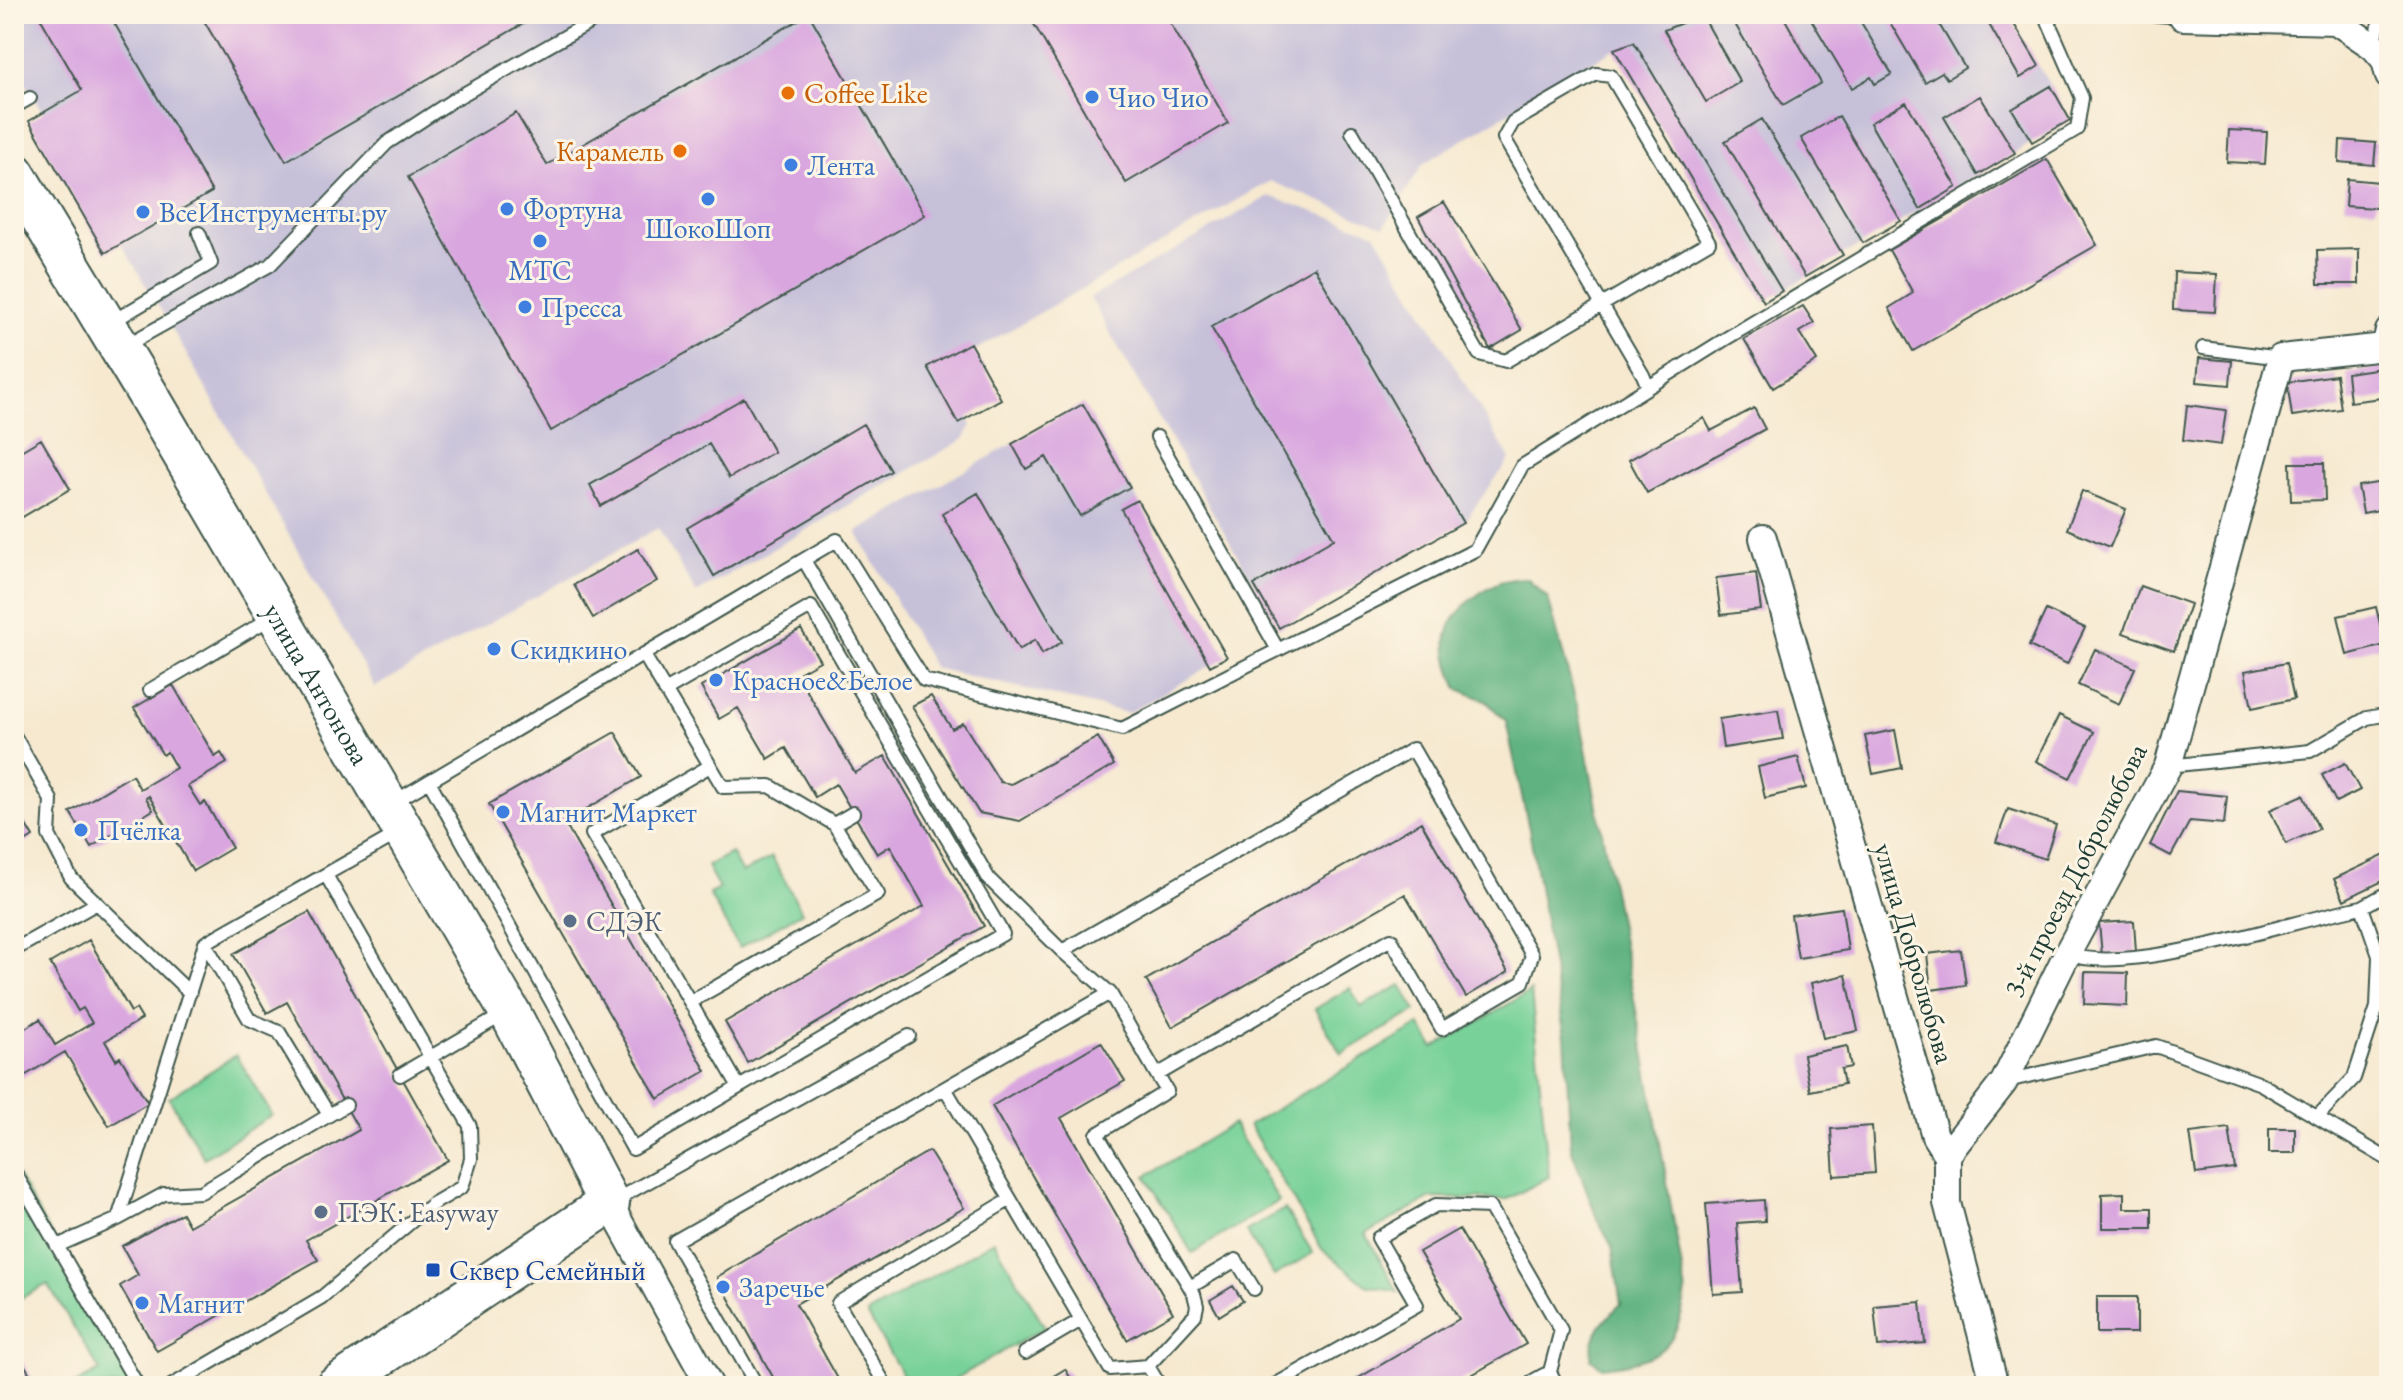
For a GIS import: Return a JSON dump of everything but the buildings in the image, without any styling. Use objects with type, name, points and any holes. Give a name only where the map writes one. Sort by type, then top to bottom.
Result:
[{"type":"main road","name":"улица Антонова","points":[[17,186],[113,337],[396,818],[502,981],[609,1203]]},
{"type":"main road","points":[[336,1386],[609,1203]]},
{"type":"street","points":[[2184,16],[2336,21],[2374,47],[2385,60],[2389,76]]},
{"type":"street","points":[[2281,358],[2388,345]]},
{"type":"street","name":"3-й проезд Добролюбова","points":[[1947,1155],[2004,1082],[2067,954],[2168,766],[2281,358]]},
{"type":"street","name":"улица Добролюбова","points":[[1763,538],[1935,1136],[1947,1155],[1947,1203],[1995,1386]]},
{"type":"street","name":"улица Антонова","points":[[609,1203],[710,1386]]},
{"type":"lane","points":[[113,337],[270,265],[387,143],[453,100],[605,14]]},
{"type":"lane","points":[[2145,14],[2184,16]]},
{"type":"lane","points":[[2374,47],[2381,14]]},
{"type":"lane","points":[[118,1219],[205,943],[326,875],[396,818],[429,781],[837,540],[924,680],[1122,729],[1475,550],[1522,466],[2077,129],[2082,98],[2050,16]]},
{"type":"lane","points":[[1352,132],[1479,354],[1506,361],[1601,304],[1709,242],[1611,76],[1596,74],[1513,122],[1504,138],[1601,304],[1648,387]]},
{"type":"lane","points":[[14,107],[30,98]]},
{"type":"lane","points":[[113,337],[211,263],[199,233]]},
{"type":"lane","points":[[2203,348],[2281,358]]},
{"type":"lane","points":[[1157,437],[1278,650]]},
{"type":"lane","points":[[804,560],[989,879],[1110,993],[1167,1091],[1097,1134],[1190,1287],[1197,1306],[1195,1315],[1148,1366],[1110,1369],[945,1088]]},
{"type":"lane","points":[[429,781],[524,958],[633,1149],[1003,934],[907,782],[811,607],[665,691]]},
{"type":"lane","points":[[150,690],[275,616]]},
{"type":"lane","points":[[644,655],[723,787],[770,786],[834,824],[878,894],[690,1002]]},
{"type":"lane","points":[[2168,766],[2310,751],[2367,718],[2389,714]]},
{"type":"lane","points":[[14,735],[51,800],[49,835],[71,878],[190,993]]},
{"type":"lane","points":[[1062,951],[1413,749],[1532,955],[1523,982],[1442,1029],[1391,939],[1157,1075]]},
{"type":"lane","points":[[710,766],[592,834],[739,1087]]},
{"type":"lane","points":[[834,824],[853,813]]},
{"type":"lane","points":[[171,1386],[322,1297],[431,1205],[462,1187],[471,1159],[470,1126],[326,875]]},
{"type":"lane","points":[[2067,954],[2082,959],[2134,960],[2362,907],[2389,892]]},
{"type":"lane","points":[[14,950],[97,903]]},
{"type":"lane","points":[[2317,1117],[2354,1078],[2377,1007],[2379,956],[2362,907]]},
{"type":"lane","points":[[205,943],[249,1019],[279,1032],[329,1115]]},
{"type":"lane","points":[[400,1075],[432,1056],[524,958]]},
{"type":"lane","points":[[757,1386],[675,1241],[1110,993]]},
{"type":"lane","points":[[609,1203],[909,1036]]},
{"type":"lane","points":[[2004,1082],[2156,1046],[2261,1084],[2389,1160]]},
{"type":"lane","points":[[57,1246],[164,1194],[201,1192],[346,1105]]},
{"type":"lane","points":[[14,1171],[138,1386]]},
{"type":"lane","points":[[886,1386],[838,1303],[1009,1200]]},
{"type":"lane","points":[[1273,1386],[1417,1305],[1378,1238],[1436,1205],[1490,1207],[1561,1330],[1544,1384]]},
{"type":"lane","points":[[1190,1287],[1236,1260],[1254,1289]]},
{"type":"lane","points":[[1025,1353],[1081,1320]]},
{"type":"lane","points":[[1148,1366],[1160,1386]]},
{"type":"shaded area","points":[[14,14],[2008,14],[2070,120],[1764,302],[1614,49],[1423,164],[1384,227],[1270,181],[942,369],[972,425],[964,439],[696,593],[658,528],[375,687],[174,332],[14,64]]},
{"type":"shaded area","points":[[1269,196],[1375,233],[1510,459],[1463,523],[1279,628],[1090,298]]},
{"type":"shaded area","points":[[1083,404],[1227,657],[1128,713],[934,668],[857,532]]},
{"type":"green space","points":[[1527,578],[1548,598],[1580,717],[1686,1292],[1677,1328],[1662,1349],[1638,1361],[1602,1367],[1591,1359],[1593,1342],[1604,1322],[1621,1304],[1612,1246],[1598,1221],[1571,1148],[1565,1037],[1529,829],[1506,721],[1485,700],[1458,689],[1446,649],[1455,617],[1476,596],[1505,580]]},
{"type":"green space","points":[[731,853],[742,873],[772,857],[802,912],[739,948],[709,894],[719,889],[707,866]]},
{"type":"green space","points":[[1401,985],[1416,1011],[1341,1054],[1315,1009],[1350,988],[1361,1007]]},
{"type":"green space","points":[[1531,991],[1549,1177],[1508,1199],[1431,1198],[1366,1234],[1398,1292],[1366,1285],[1322,1249],[1249,1125],[1420,1025],[1434,1048]]},
{"type":"green space","points":[[236,1055],[272,1115],[204,1158],[169,1098]]},
{"type":"green space","points":[[1233,1124],[1279,1201],[1192,1253],[1146,1176]]},
{"type":"green space","points":[[14,1170],[138,1386],[71,1386],[100,1371],[48,1284],[17,1300],[14,1295]]},
{"type":"green space","points":[[1285,1209],[1313,1253],[1274,1276],[1246,1231]]},
{"type":"green space","points":[[994,1241],[1045,1327],[943,1386],[909,1386],[867,1314]]},
{"type":"place","name":"Coffee Like","points":[[788,93]]},
{"type":"place","name":"Чио Чио","points":[[1092,97]]},
{"type":"place","name":"Карамель","points":[[680,151]]},
{"type":"place","name":"Лента","points":[[791,165]]},
{"type":"place","name":"ШокоШоп","points":[[708,199]]},
{"type":"place","name":"Фортуна","points":[[507,209]]},
{"type":"place","name":"ВсеИнструменты.ру","points":[[143,212]]},
{"type":"place","name":"МТС","points":[[540,241]]},
{"type":"place","name":"Пресса","points":[[525,307]]},
{"type":"place","name":"Скидкино","points":[[494,649]]},
{"type":"place","name":"Красное&Белое","points":[[716,680]]},
{"type":"place","name":"Магнит Маркет","points":[[503,812]]},
{"type":"place","name":"Пчёлка","points":[[81,830]]},
{"type":"place","name":"СДЭК","points":[[570,921]]},
{"type":"place","name":"ПЭК: Easyway","points":[[321,1212]]},
{"type":"place","name":"Сквер Семейный","points":[[433,1270]]},
{"type":"place","name":"Заречье","points":[[723,1287]]},
{"type":"place","name":"Магнит","points":[[142,1303]]}]
